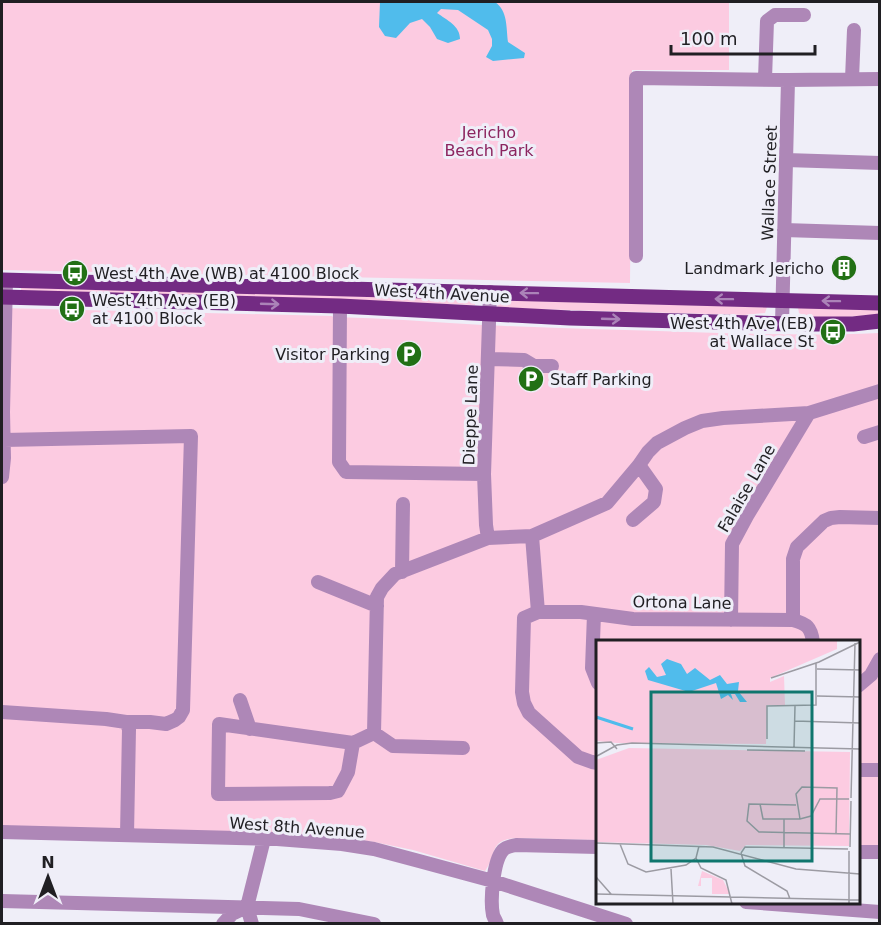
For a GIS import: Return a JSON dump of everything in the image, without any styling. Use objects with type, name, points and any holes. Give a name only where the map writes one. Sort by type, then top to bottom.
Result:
[{"type":"main road","name":"West 4th Avenue","points":[[4,280],[879,303]]},
{"type":"main road","name":"West 4th Avenue","points":[[4,297],[340,306],[570,318],[782,324],[853,324],[879,321]]},
{"type":"street","points":[[765,79],[767,21],[775,15],[804,15]]},
{"type":"street","points":[[852,79],[854,30]]},
{"type":"street","points":[[636,256],[636,78],[879,79]]},
{"type":"street","name":"Wallace Street","points":[[782,324],[788,80]]},
{"type":"street","points":[[786,160],[879,163]]},
{"type":"street","points":[[784,230],[879,232]]},
{"type":"street","points":[[2,477],[4,280]]},
{"type":"street","name":"Dieppe Lane","points":[[488,538],[484,474],[490,292]]},
{"type":"street","points":[[340,306],[339,462],[346,472],[484,474]]},
{"type":"street","points":[[488,359],[524,360],[534,366],[552,366]]},
{"type":"street","points":[[374,733],[377,602],[382,588],[396,574],[488,538],[532,536],[607,503],[657,443],[702,421],[809,413],[879,392]]},
{"type":"street","name":"Falaise Lane","points":[[731,620],[732,544],[809,413]]},
{"type":"street","points":[[864,437],[879,432]]},
{"type":"street","points":[[2,712],[166,724],[179,717],[183,710],[190,436],[4,440]]},
{"type":"street","points":[[633,520],[654,502],[656,489],[639,465]]},
{"type":"street","points":[[402,572],[403,504]]},
{"type":"street","points":[[813,640],[810,628],[793,620],[793,559],[797,547],[824,521],[831,518],[879,518]]},
{"type":"street","points":[[532,536],[538,612],[524,618],[522,692],[524,703],[529,714],[578,757],[596,763]]},
{"type":"street","points":[[318,582],[377,602]]},
{"type":"street","name":"Ortona Lane","points":[[538,612],[633,618],[793,620]]},
{"type":"street","points":[[594,614],[592,668],[596,680]]},
{"type":"street","points":[[860,686],[872,675],[879,659]]},
{"type":"street","points":[[240,700],[250,729]]},
{"type":"street","points":[[126,722],[129,729],[127,835]]},
{"type":"street","points":[[353,743],[348,772],[338,791],[218,794],[219,724],[353,743],[374,733]]},
{"type":"street","points":[[374,733],[393,746],[463,748]]},
{"type":"street","points":[[860,770],[879,770]]},
{"type":"street","name":"West 8th Avenue","points":[[2,832],[264,839],[342,844],[374,849],[493,881],[622,923]]},
{"type":"street","points":[[252,924],[247,907],[264,839]]},
{"type":"street","points":[[497,924],[493,915],[493,881],[500,854],[504,849],[516,845],[596,847]]},
{"type":"street","points":[[860,852],[879,852]]},
{"type":"street","points":[[2,901],[299,909],[374,924]]},
{"type":"street","points":[[761,904],[879,912]]},
{"type":"street","points":[[223,924],[232,914],[247,907]]},
{"type":"green space","name":"Jericho Beach Park","points":[[2,2],[729,2],[729,70],[632,70],[630,283],[2,270]]},
{"type":"green space","points":[[21,285],[475,297],[475,305],[21,291]]},
{"type":"green space","points":[[502,300],[767,307],[765,313],[744,315],[499,308],[497,306]]},
{"type":"green space","points":[[879,307],[879,315],[838,317],[806,315],[799,313],[798,308]]},
{"type":"green space","points":[[2,308],[332,316],[483,325],[712,333],[808,335],[879,333],[879,846],[860,846],[860,640],[596,640],[596,840],[508,839],[495,848],[485,871],[413,850],[342,837],[248,832],[2,827]]},
{"type":"water","points":[[380,2],[495,2],[504,15],[508,42],[525,53],[524,58],[493,61],[486,57],[492,46],[488,30],[458,10],[441,9],[437,13],[458,30],[460,39],[448,43],[437,39],[422,19],[410,23],[396,38],[385,36],[379,27]]},
{"type":"place","name":"Landmark Jericho","points":[[844,268]]},
{"type":"place","name":"West 4th Ave (WB) at 4100 Block","points":[[75,273]]},
{"type":"place","name":"West 4th Ave (EB) at 4100 Block","points":[[72,309]]},
{"type":"place","name":"West 4th Ave (EB) at Wallace St","points":[[833,332]]},
{"type":"place","name":"Visitor Parking","points":[[409,354]]},
{"type":"place","name":"Staff Parking","points":[[531,379]]}]
